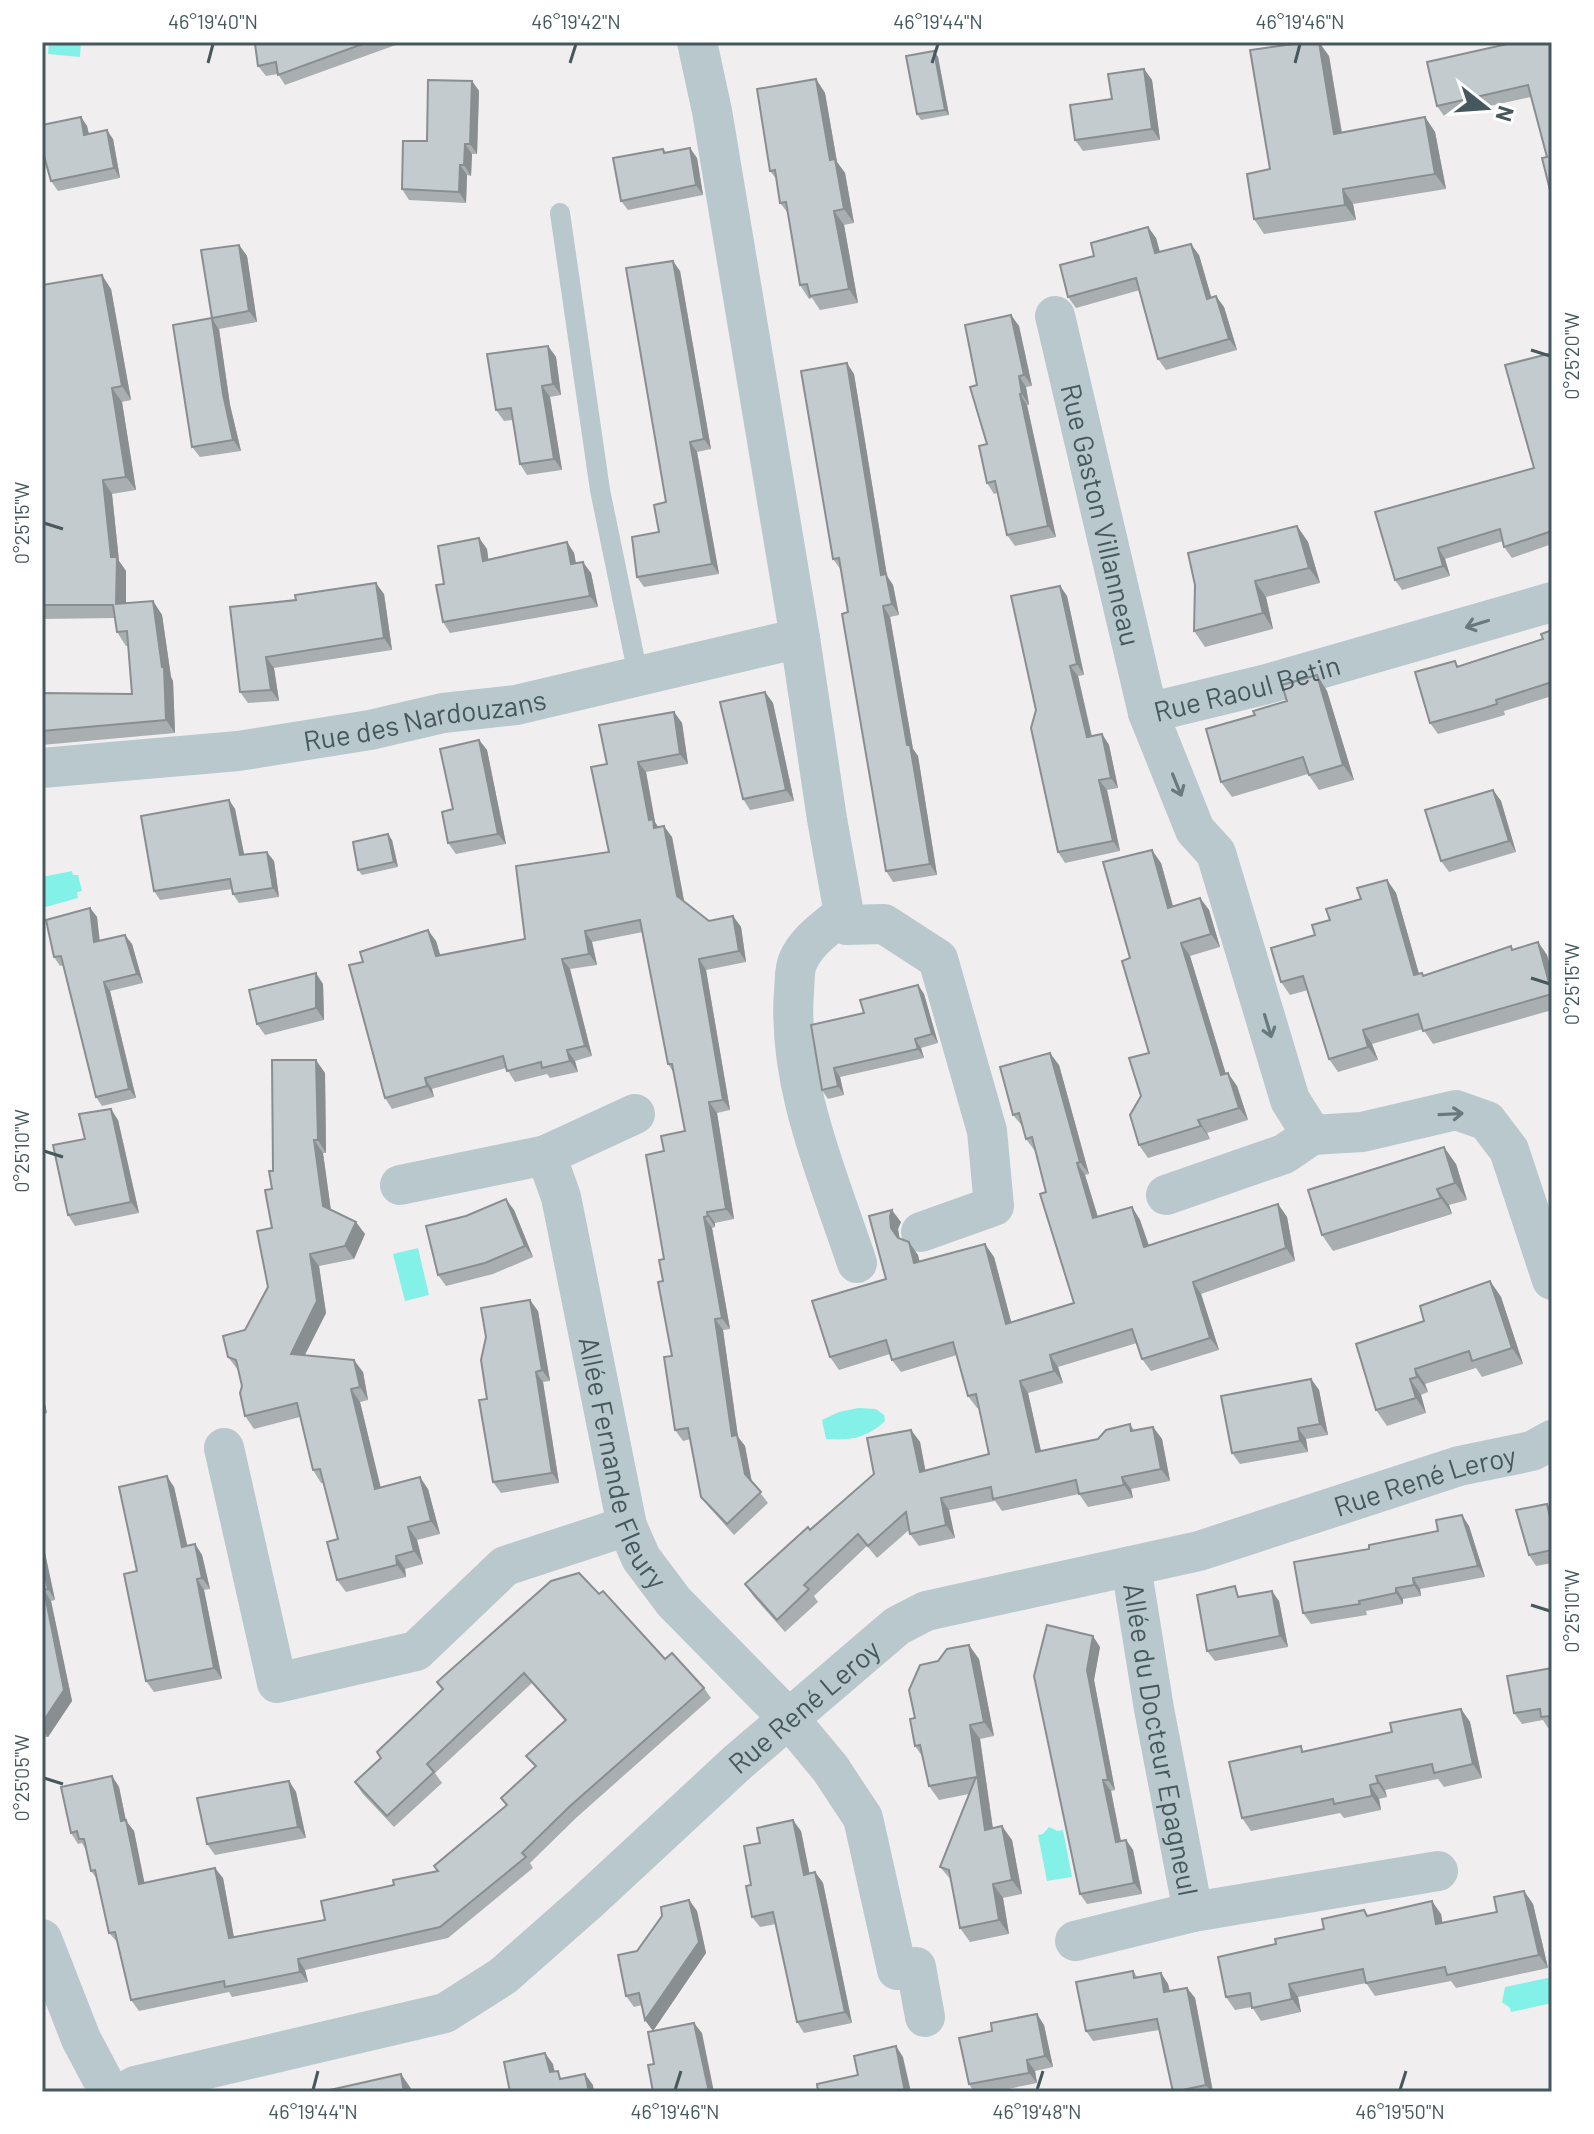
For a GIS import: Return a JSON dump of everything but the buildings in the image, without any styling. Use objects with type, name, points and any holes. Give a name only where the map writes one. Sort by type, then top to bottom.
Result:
[{"type":"street","points":[[697,42],[712,111],[846,925],[884,924],[938,959],[987,1131],[994,1206],[921,1232]]},
{"type":"street","name":"Rue Gaston Villanneau","points":[[1055,316],[1082,364],[1148,713]]},
{"type":"street","name":"Rue Raoul Betin","points":[[1312,1135],[1290,1100],[1216,853],[1195,830],[1148,713],[1267,684],[1552,602]]},
{"type":"street","name":"Rue des Nardouzans","points":[[42,768],[238,751],[370,730],[443,713],[516,705],[800,638]]},
{"type":"street","points":[[844,913],[811,941],[796,963],[792,1023],[797,1070],[857,1263]]},
{"type":"street","points":[[1166,1195],[1284,1154],[1312,1135],[1362,1132],[1456,1110],[1487,1121],[1509,1150],[1552,1280]]},
{"type":"street","points":[[400,1185],[546,1155],[635,1114]]},
{"type":"street","name":"Allée Fernande Fleury","points":[[546,1155],[561,1197],[627,1526],[641,1558],[674,1602],[790,1720],[830,1768],[863,1818],[897,1970],[916,1967],[925,2017]]},
{"type":"street","name":"Rue René Leroy","points":[[124,2092],[135,2086],[445,2013],[503,1976],[738,1762],[897,1626],[926,1611],[1199,1551],[1459,1466],[1532,1451],[1552,1440]]},
{"type":"street","points":[[224,1448],[277,1683],[416,1651],[505,1566],[627,1526]]},
{"type":"street","name":"Allée du Docteur Epagneul","points":[[1131,1566],[1154,1709],[1193,1912]]},
{"type":"street","name":"Allée du Docteur Epagneul","points":[[1075,1941],[1193,1912],[1438,1871]]},
{"type":"street","points":[[42,1939],[81,2039],[109,2092]]},
{"type":"lane","points":[[560,213],[600,490],[638,675]]},
{"type":"water","points":[[49,42],[81,42],[80,57],[48,54]]},
{"type":"water","points":[[72,871],[73,875],[78,875],[82,891],[77,892],[78,898],[42,908],[42,877]]},
{"type":"water","points":[[418,1248],[429,1295],[405,1301],[393,1254]]},
{"type":"water","points":[[858,1408],[876,1409],[884,1415],[885,1421],[859,1437],[826,1439],[822,1420]]},
{"type":"water","points":[[1049,1827],[1063,1830],[1072,1877],[1047,1881],[1038,1835]]},
{"type":"water","points":[[1552,1977],[1552,2003],[1511,2012],[1502,2002],[1505,1987]]}]
